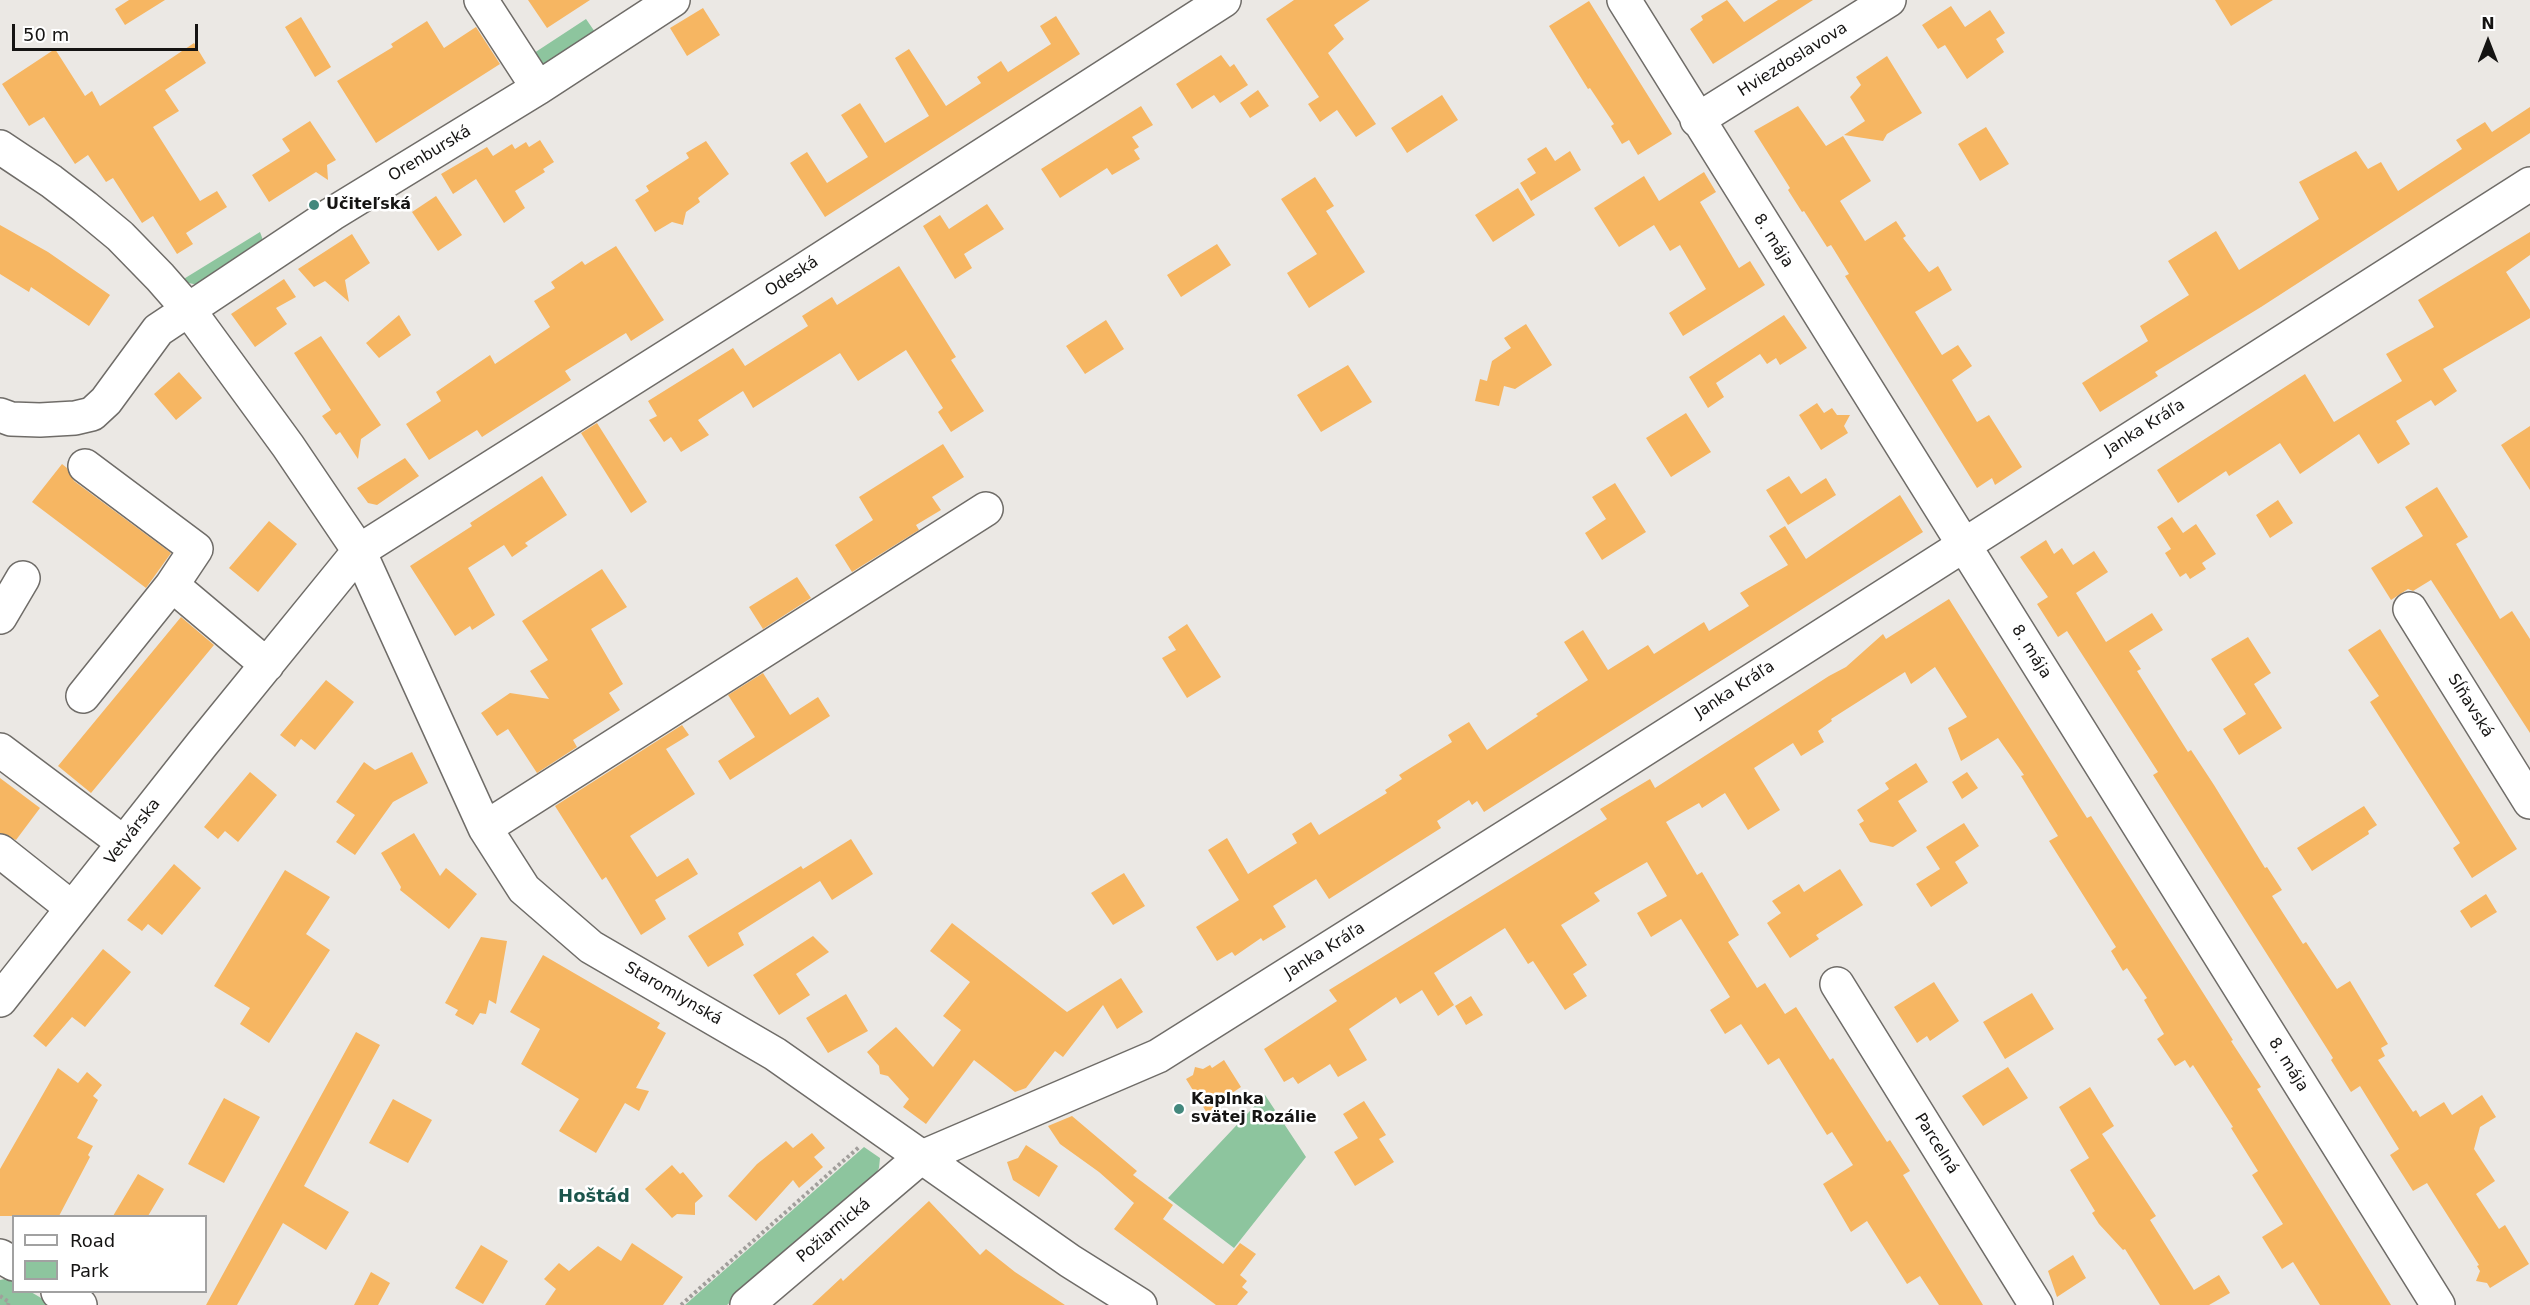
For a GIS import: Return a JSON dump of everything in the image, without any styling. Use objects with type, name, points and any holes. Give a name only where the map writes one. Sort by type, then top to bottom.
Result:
[{"type":"street","points":[[481,0],[538,88]]},
{"type":"street","name":"Orenburská","points":[[188,309],[332,214],[538,88],[673,0]]},
{"type":"street","name":"Odeská","points":[[359,550],[783,283],[1224,0]]},
{"type":"street","name":"8. mája","points":[[1624,0],[2438,1305]]},
{"type":"street","name":"Hviezdoslavova","points":[[1698,120],[1889,0]]},
{"type":"street","points":[[0,147],[51,181],[120,236],[188,309],[288,446],[359,550]]},
{"type":"street","name":"Janka Kráľa","points":[[920,1158],[1158,1056],[1565,800],[2530,184]]},
{"type":"street","points":[[0,415],[11,419],[40,420],[75,418],[92,414],[106,400],[158,330],[188,309]]},
{"type":"street","points":[[83,696],[172,585],[196,549],[85,466]]},
{"type":"street","points":[[485,828],[986,510]]},
{"type":"street","name":"Vetvárska","points":[[0,1000],[359,550]]},
{"type":"street","name":"Staromlynská","points":[[359,550],[485,828],[525,889],[591,947],[775,1054],[920,1158],[1070,1261],[1140,1305]]},
{"type":"street","points":[[0,616],[23,578]]},
{"type":"street","points":[[172,585],[267,665]]},
{"type":"street","name":"Sĺňavská","points":[[2409,609],[2530,802]]},
{"type":"street","points":[[0,750],[124,843]]},
{"type":"street","points":[[0,851],[72,908]]},
{"type":"street","name":"Parcelná","points":[[1837,984],[2036,1305]]},
{"type":"street","name":"Požiarnická","points":[[747,1305],[920,1158]]},
{"type":"street","points":[[60,1293],[80,1305]]},
{"type":"path","points":[[681,1305],[866,1140]]},
{"type":"path","points":[[0,1296],[9,1302],[8,1305]]},
{"type":"green space","points":[[586,19],[595,32],[546,63],[541,64],[531,55]]},
{"type":"green space","points":[[260,232],[264,243],[198,285],[182,280]]},
{"type":"green space","points":[[1265,1095],[1306,1157],[1234,1248],[1168,1198]]},
{"type":"green space","points":[[864,1147],[880,1158],[879,1168],[873,1179],[727,1305],[685,1305]]},
{"type":"green space","points":[[0,1280],[12,1281],[12,1293],[33,1293],[53,1305],[0,1305]]},
{"type":"building","points":[[129,0],[165,0],[125,25],[115,9]]},
{"type":"building","points":[[528,0],[590,0],[547,28]]},
{"type":"building","points":[[1294,0],[1370,0],[1334,25],[1344,39],[1328,53],[1376,124],[1356,137],[1337,110],[1320,122],[1308,104],[1319,97],[1266,19]]},
{"type":"building","points":[[1727,0],[1744,22],[1778,0],[1813,0],[1713,64],[1690,29],[1703,20],[1701,16]]},
{"type":"building","points":[[2215,0],[2273,0],[2231,26]]},
{"type":"building","points":[[1589,1],[1672,134],[1638,155],[1629,140],[1622,144],[1611,126],[1614,124],[1590,88],[1588,89],[1549,26]]},
{"type":"building","points":[[1951,6],[1965,27],[1990,10],[2005,33],[1996,39],[2004,52],[1967,79],[1945,45],[1938,49],[1922,25]]},
{"type":"building","points":[[703,8],[720,35],[687,56],[670,28]]},
{"type":"building","points":[[1056,16],[1080,54],[825,217],[790,163],[807,152],[827,183],[868,157],[841,115],[860,103],[885,143],[929,116],[895,58],[909,49],[946,106],[981,83],[977,77],[1001,61],[1008,72],[1051,44],[1040,26]]},
{"type":"building","points":[[301,17],[331,67],[315,77],[285,27]]},
{"type":"building","points":[[427,21],[444,48],[476,27],[500,64],[376,143],[337,81],[393,47],[391,44]]},
{"type":"building","points":[[194,43],[206,63],[165,90],[179,111],[153,127],[200,201],[217,191],[227,207],[186,233],[193,244],[177,254],[153,216],[142,223],[113,178],[106,182],[88,155],[75,164],[44,117],[29,126],[2,84],[55,49],[85,96],[92,91],[100,106]]},
{"type":"building","points":[[1221,55],[1230,67],[1234,64],[1248,85],[1220,103],[1214,95],[1192,109],[1176,84]]},
{"type":"building","points":[[1887,56],[1922,113],[1887,134],[1883,141],[1844,135],[1865,121],[1850,97],[1861,85],[1856,77]]},
{"type":"building","points":[[1258,90],[1269,106],[1250,118],[1240,103]]},
{"type":"building","points":[[1442,95],[1458,120],[1407,153],[1391,128]]},
{"type":"building","points":[[1141,106],[1153,125],[1132,137],[1139,147],[1134,150],[1140,159],[1112,175],[1107,168],[1060,198],[1041,169]]},
{"type":"building","points":[[1798,106],[1826,146],[1843,136],[1871,181],[1840,201],[1865,241],[1896,221],[1906,236],[1903,238],[1929,272],[1938,266],[1952,290],[1915,312],[1942,355],[1958,345],[1972,366],[1952,380],[1977,422],[1989,415],[2022,467],[1995,485],[1992,478],[1977,488],[1845,276],[1849,274],[1831,245],[1827,247],[1804,211],[1802,212],[1788,190],[1790,188],[1754,131]]},
{"type":"building","points":[[2530,107],[2530,133],[2261,307],[2155,372],[2158,376],[2100,412],[2082,383],[2148,341],[2140,326],[2189,295],[2168,261],[2216,231],[2239,270],[2319,219],[2299,182],[2356,151],[2368,169],[2381,162],[2398,191],[2462,149],[2456,140],[2485,122],[2492,132]]},
{"type":"building","points":[[310,121],[336,160],[327,165],[328,180],[316,172],[269,202],[252,175],[290,151],[282,139]]},
{"type":"building","points":[[1986,127],[2009,164],[1980,181],[1958,144]]},
{"type":"building","points":[[540,140],[554,162],[543,169],[545,172],[515,191],[525,208],[504,223],[476,179],[453,194],[441,174],[487,147],[493,156],[512,144],[515,149],[526,142],[529,147]]},
{"type":"building","points":[[706,141],[729,174],[698,198],[700,202],[686,212],[683,225],[672,222],[655,232],[635,200],[649,191],[646,186],[689,158],[686,153]]},
{"type":"building","points":[[1546,147],[1555,161],[1570,151],[1581,170],[1531,201],[1520,183],[1536,173],[1527,159]]},
{"type":"building","points":[[1704,172],[1716,192],[1700,202],[1739,268],[1750,261],[1765,285],[1683,336],[1669,313],[1706,289],[1680,245],[1670,251],[1654,225],[1619,247],[1594,208],[1644,176],[1659,201]]},
{"type":"building","points":[[1315,177],[1334,206],[1326,211],[1365,272],[1309,308],[1287,273],[1317,254],[1281,199]]},
{"type":"building","points":[[1518,188],[1535,215],[1493,242],[1475,215]]},
{"type":"building","points":[[436,196],[462,235],[438,251],[412,212]]},
{"type":"building","points":[[987,204],[1004,229],[964,254],[972,268],[955,279],[923,226],[940,215],[949,229]]},
{"type":"building","points":[[0,225],[48,252],[110,295],[89,326],[31,287],[29,292],[0,274]]},
{"type":"building","points":[[2530,232],[2530,255],[2506,272],[2530,310],[2530,318],[2443,369],[2457,391],[2435,406],[2431,400],[2396,421],[2410,444],[2378,464],[2359,434],[2300,474],[2280,443],[2229,476],[2226,471],[2178,503],[2157,470],[2305,374],[2334,422],[2402,381],[2386,354],[2434,327],[2418,300]]},
{"type":"building","points":[[352,234],[370,263],[345,280],[349,302],[325,281],[314,287],[298,269]]},
{"type":"building","points":[[1217,244],[1231,265],[1181,297],[1167,275]]},
{"type":"building","points":[[616,246],[664,320],[631,341],[626,333],[565,371],[571,380],[482,437],[477,430],[429,460],[406,424],[441,401],[436,392],[490,355],[495,364],[550,327],[534,301],[555,288],[551,282],[582,261],[585,265]]},
{"type":"building","points":[[899,266],[956,357],[951,360],[984,411],[951,432],[938,412],[943,408],[906,350],[858,381],[840,353],[753,408],[743,391],[698,420],[709,435],[681,452],[671,437],[664,442],[649,420],[657,416],[648,401],[733,348],[745,366],[808,326],[802,316],[832,297],[837,305]]},
{"type":"building","points":[[284,279],[296,297],[276,308],[287,324],[255,347],[231,314]]},
{"type":"building","points":[[399,315],[411,335],[379,358],[366,343]]},
{"type":"building","points":[[1784,315],[1807,348],[1780,365],[1776,358],[1767,364],[1760,354],[1716,383],[1724,397],[1708,408],[1689,377]]},
{"type":"building","points":[[1106,320],[1124,349],[1085,374],[1066,346]]},
{"type":"building","points":[[1526,324],[1552,365],[1515,389],[1504,386],[1499,406],[1475,401],[1480,379],[1487,381],[1492,361],[1511,348],[1504,338]]},
{"type":"building","points":[[321,336],[381,425],[361,439],[358,459],[340,432],[336,435],[322,416],[331,410],[294,353]]},
{"type":"building","points":[[1348,365],[1372,402],[1321,432],[1297,395]]},
{"type":"building","points":[[179,372],[202,398],[176,420],[154,394]]},
{"type":"building","points":[[1817,403],[1824,413],[1832,408],[1837,415],[1850,415],[1844,426],[1848,433],[1821,450],[1799,415]]},
{"type":"building","points":[[1686,413],[1711,452],[1671,477],[1646,438]]},
{"type":"building","points":[[597,423],[647,502],[631,513],[581,433]]},
{"type":"building","points":[[2530,426],[2530,490],[2501,445]]},
{"type":"building","points":[[943,444],[964,477],[932,497],[941,510],[916,525],[919,530],[852,572],[835,545],[873,520],[859,497]]},
{"type":"building","points":[[405,458],[419,476],[377,505],[368,503],[357,488]]},
{"type":"building","points":[[62,464],[74,481],[171,553],[146,588],[32,502]]},
{"type":"building","points":[[542,476],[567,515],[525,543],[528,546],[512,557],[504,545],[468,568],[495,615],[472,630],[470,626],[455,636],[410,566],[472,526],[470,523]]},
{"type":"building","points":[[1789,476],[1801,494],[1826,478],[1836,495],[1788,525],[1766,490]]},
{"type":"building","points":[[1615,483],[1646,532],[1602,560],[1585,533],[1606,519],[1592,497]]},
{"type":"building","points":[[2437,487],[2468,537],[2456,544],[2500,619],[2512,611],[2530,639],[2530,733],[2431,580],[2413,591],[2408,589],[2391,600],[2371,568],[2423,536],[2405,507]]},
{"type":"building","points":[[1900,495],[1923,532],[1484,812],[1477,801],[1472,805],[1469,800],[1437,821],[1441,828],[1329,899],[1316,879],[1273,906],[1286,927],[1263,941],[1261,938],[1235,956],[1232,952],[1217,961],[1196,927],[1239,900],[1208,850],[1227,838],[1248,874],[1297,843],[1292,834],[1311,822],[1319,835],[1387,793],[1385,790],[1402,779],[1399,775],[1452,742],[1448,735],[1469,722],[1487,750],[1588,680],[1564,642],[1583,630],[1608,670],[1648,645],[1654,654],[1704,622],[1709,631],[1749,606],[1740,593],[1788,565],[1769,536],[1785,526],[1806,559]]},
{"type":"building","points":[[2278,500],[2293,523],[2270,538],[2256,515]]},
{"type":"building","points":[[2172,517],[2183,533],[2196,524],[2216,554],[2202,563],[2206,569],[2190,579],[2186,573],[2180,577],[2165,553],[2171,549],[2157,527]]},
{"type":"building","points":[[269,521],[297,544],[258,592],[229,568]]},
{"type":"building","points":[[2046,540],[2054,554],[2062,548],[2073,565],[2094,551],[2108,572],[2076,593],[2106,642],[2152,613],[2163,630],[2129,651],[2141,669],[2137,671],[2188,752],[2191,750],[2265,868],[2267,867],[2282,890],[2272,896],[2303,944],[2306,942],[2337,989],[2350,981],[2388,1044],[2381,1048],[2385,1056],[2378,1060],[2413,1112],[2416,1110],[2420,1117],[2444,1102],[2452,1115],[2482,1095],[2496,1117],[2480,1127],[2474,1149],[2495,1181],[2476,1194],[2499,1229],[2505,1225],[2529,1264],[2490,1288],[2487,1283],[2476,1281],[2480,1271],[2477,1266],[2479,1265],[2427,1183],[2413,1191],[2390,1155],[2399,1149],[2360,1086],[2351,1092],[2331,1060],[2333,1058],[2153,775],[2158,772],[2067,631],[2058,637],[2037,604],[2048,597],[2020,557]]},
{"type":"building","points":[[602,569],[627,607],[591,629],[623,684],[609,693],[620,710],[573,740],[577,747],[537,773],[508,729],[497,736],[481,713],[510,693],[549,699],[530,671],[548,660],[522,621]]},
{"type":"building","points":[[797,577],[811,598],[763,629],[749,607]]},
{"type":"building","points":[[1949,599],[2087,818],[2091,816],[2233,1040],[2231,1041],[2261,1087],[2257,1089],[2391,1305],[2320,1305],[2293,1262],[2282,1269],[2262,1237],[2283,1224],[2252,1175],[2258,1171],[2231,1128],[2233,1127],[2193,1065],[2190,1068],[2185,1060],[2175,1066],[2157,1039],[2164,1034],[2144,1000],[2147,998],[2127,968],[2123,971],[2111,951],[2116,947],[2049,841],[2058,836],[2021,776],[2024,775],[1998,738],[1961,761],[1948,728],[1967,717],[1935,667],[1911,684],[1905,672],[1831,719],[1832,721],[1818,731],[1824,742],[1801,756],[1793,743],[1754,768],[1780,810],[1748,830],[1725,793],[1702,808],[1699,803],[1666,822],[1697,875],[1702,872],[1739,935],[1728,942],[1757,988],[1765,983],[1785,1014],[1796,1007],[1830,1060],[1833,1058],[1887,1142],[1890,1140],[1910,1171],[1903,1175],[1983,1305],[1939,1305],[1920,1276],[1907,1284],[1867,1221],[1851,1232],[1823,1184],[1853,1165],[1832,1132],[1827,1135],[1779,1058],[1768,1065],[1741,1024],[1725,1034],[1710,1010],[1730,997],[1681,919],[1651,937],[1637,913],[1667,896],[1647,862],[1594,893],[1600,901],[1561,925],[1587,965],[1573,974],[1587,996],[1565,1010],[1533,961],[1528,964],[1505,928],[1434,973],[1454,1005],[1438,1016],[1422,990],[1400,1004],[1396,997],[1349,1029],[1367,1060],[1338,1077],[1330,1064],[1298,1084],[1293,1077],[1284,1082],[1264,1049],[1337,1001],[1329,990],[1607,819],[1600,809],[1650,779],[1655,788],[1846,667],[1883,634],[1886,639]]},
{"type":"building","points":[[181,617],[214,645],[91,793],[58,766]]},
{"type":"building","points":[[1187,624],[1221,677],[1187,698],[1162,658],[1176,650],[1168,637]]},
{"type":"building","points":[[2380,629],[2517,849],[2472,878],[2453,848],[2460,843],[2370,702],[2379,696],[2348,650]]},
{"type":"building","points":[[2248,637],[2271,673],[2254,684],[2282,728],[2239,755],[2223,729],[2246,714],[2211,659]]},
{"type":"building","points":[[763,673],[790,715],[818,697],[830,716],[730,780],[718,761],[755,737],[728,695]]},
{"type":"building","points":[[326,680],[354,702],[315,750],[301,739],[295,747],[280,735]]},
{"type":"building","points":[[682,725],[689,735],[666,749],[695,794],[630,836],[657,877],[688,858],[698,874],[655,900],[666,919],[641,935],[606,877],[602,880],[555,806]]},
{"type":"building","points":[[412,752],[428,783],[393,802],[355,855],[336,842],[355,815],[336,802],[364,762],[375,770]]},
{"type":"building","points":[[1916,763],[1928,782],[1898,801],[1917,831],[1893,847],[1870,842],[1859,824],[1864,821],[1857,810],[1889,789],[1885,783]]},
{"type":"building","points":[[250,772],[277,795],[238,842],[225,831],[218,839],[204,827]]},
{"type":"building","points":[[1967,772],[1978,788],[1962,799],[1952,782]]},
{"type":"building","points":[[0,778],[40,808],[16,840],[0,833]]},
{"type":"building","points":[[2364,806],[2377,825],[2368,831],[2369,834],[2312,871],[2297,848]]},
{"type":"building","points":[[1964,823],[1979,846],[1955,862],[1968,883],[1931,907],[1916,884],[1940,869],[1926,847]]},
{"type":"building","points":[[414,833],[440,876],[446,868],[477,894],[449,929],[400,890],[401,887],[381,853]]},
{"type":"building","points":[[851,839],[873,874],[832,900],[820,881],[738,933],[744,945],[708,967],[688,936],[801,866],[803,869]]},
{"type":"building","points":[[174,864],[201,888],[162,935],[148,924],[142,931],[127,920]]},
{"type":"building","points":[[1840,869],[1863,905],[1816,935],[1819,939],[1790,958],[1767,923],[1781,913],[1772,901],[1799,884],[1804,892]]},
{"type":"building","points":[[285,870],[330,897],[306,934],[330,950],[269,1043],[240,1024],[250,1008],[214,986]]},
{"type":"building","points":[[1124,873],[1145,906],[1113,925],[1091,893]]},
{"type":"building","points":[[2486,894],[2497,912],[2471,928],[2460,911]]},
{"type":"building","points":[[952,923],[1067,1012],[1121,978],[1143,1012],[1117,1029],[1103,1005],[1063,1057],[1055,1051],[1026,1088],[1015,1092],[974,1060],[926,1124],[903,1107],[909,1099],[888,1076],[880,1074],[879,1066],[867,1052],[896,1027],[933,1067],[961,1030],[943,1016],[970,982],[930,951]]},
{"type":"building","points":[[813,936],[829,952],[796,974],[810,995],[779,1015],[753,975]]},
{"type":"building","points":[[481,937],[507,941],[496,1004],[489,1000],[486,1014],[480,1013],[473,1025],[455,1015],[458,1010],[445,1003]]},
{"type":"building","points":[[103,949],[131,972],[85,1027],[72,1017],[46,1047],[33,1036]]},
{"type":"building","points":[[543,955],[660,1023],[657,1028],[666,1033],[636,1088],[649,1091],[639,1111],[625,1103],[596,1153],[559,1131],[579,1099],[521,1064],[540,1029],[510,1012]]},
{"type":"building","points":[[1934,982],[1959,1021],[1930,1041],[1927,1036],[1917,1043],[1894,1007]]},
{"type":"building","points":[[2032,993],[2054,1029],[2005,1059],[1983,1022]]},
{"type":"building","points":[[846,994],[868,1031],[828,1053],[806,1018]]},
{"type":"building","points":[[1471,996],[1483,1015],[1466,1025],[1455,1006]]},
{"type":"building","points":[[356,1032],[380,1045],[304,1186],[349,1212],[326,1250],[283,1223],[237,1305],[206,1305]]},
{"type":"building","points":[[1224,1060],[1241,1087],[1229,1095],[1231,1099],[1207,1113],[1186,1079],[1193,1075],[1195,1067],[1203,1069],[1210,1065],[1212,1068]]},
{"type":"building","points":[[2008,1067],[2028,1098],[1983,1126],[1962,1096]]},
{"type":"building","points":[[58,1068],[78,1083],[87,1072],[102,1085],[93,1096],[98,1100],[77,1138],[93,1146],[88,1155],[90,1157],[60,1215],[0,1216],[0,1169]]},
{"type":"building","points":[[2090,1087],[2114,1126],[2102,1134],[2156,1216],[2150,1220],[2194,1290],[2219,1275],[2230,1293],[2209,1305],[2160,1305],[2125,1249],[2123,1250],[2099,1224],[2092,1213],[2095,1211],[2070,1170],[2089,1158],[2059,1107]]},
{"type":"building","points":[[224,1098],[260,1117],[224,1183],[188,1164]]},
{"type":"building","points":[[393,1099],[432,1120],[408,1163],[369,1143]]},
{"type":"building","points":[[1364,1101],[1386,1135],[1379,1139],[1394,1162],[1355,1186],[1334,1152],[1358,1138],[1343,1114]]},
{"type":"building","points":[[1072,1116],[1137,1171],[1133,1175],[1173,1205],[1163,1219],[1223,1264],[1240,1243],[1256,1254],[1240,1275],[1247,1281],[1242,1287],[1248,1292],[1237,1305],[1216,1305],[1114,1229],[1134,1203],[1099,1172],[1060,1144],[1048,1126]]},
{"type":"building","points":[[812,1133],[825,1148],[814,1157],[823,1167],[799,1188],[793,1180],[756,1221],[728,1196],[757,1164],[786,1141],[793,1148]]},
{"type":"building","points":[[1026,1145],[1058,1166],[1039,1197],[1013,1180],[1007,1162],[1018,1158]]},
{"type":"building","points":[[672,1165],[680,1174],[683,1172],[703,1196],[695,1203],[695,1215],[677,1214],[672,1218],[645,1189]]},
{"type":"building","points":[[138,1174],[164,1189],[149,1215],[114,1215]]},
{"type":"building","points":[[929,1201],[980,1255],[986,1249],[1015,1272],[1065,1305],[812,1305],[841,1278],[843,1281]]},
{"type":"building","points":[[632,1243],[683,1277],[663,1305],[545,1305],[556,1289],[544,1279],[559,1263],[569,1271],[598,1246],[621,1261]]},
{"type":"building","points":[[481,1245],[508,1261],[483,1304],[455,1288]]},
{"type":"building","points":[[2073,1255],[2086,1278],[2057,1297],[2048,1271]]},
{"type":"building","points":[[371,1272],[390,1283],[378,1305],[354,1305]]},
{"type":"place","name":"Učiteľská","points":[[314,205]]},
{"type":"place","name":"Kaplnka svätej Rozálie","points":[[1179,1109]]},
{"type":"district","name":"Hoštád","points":[[594,1197]]}]
